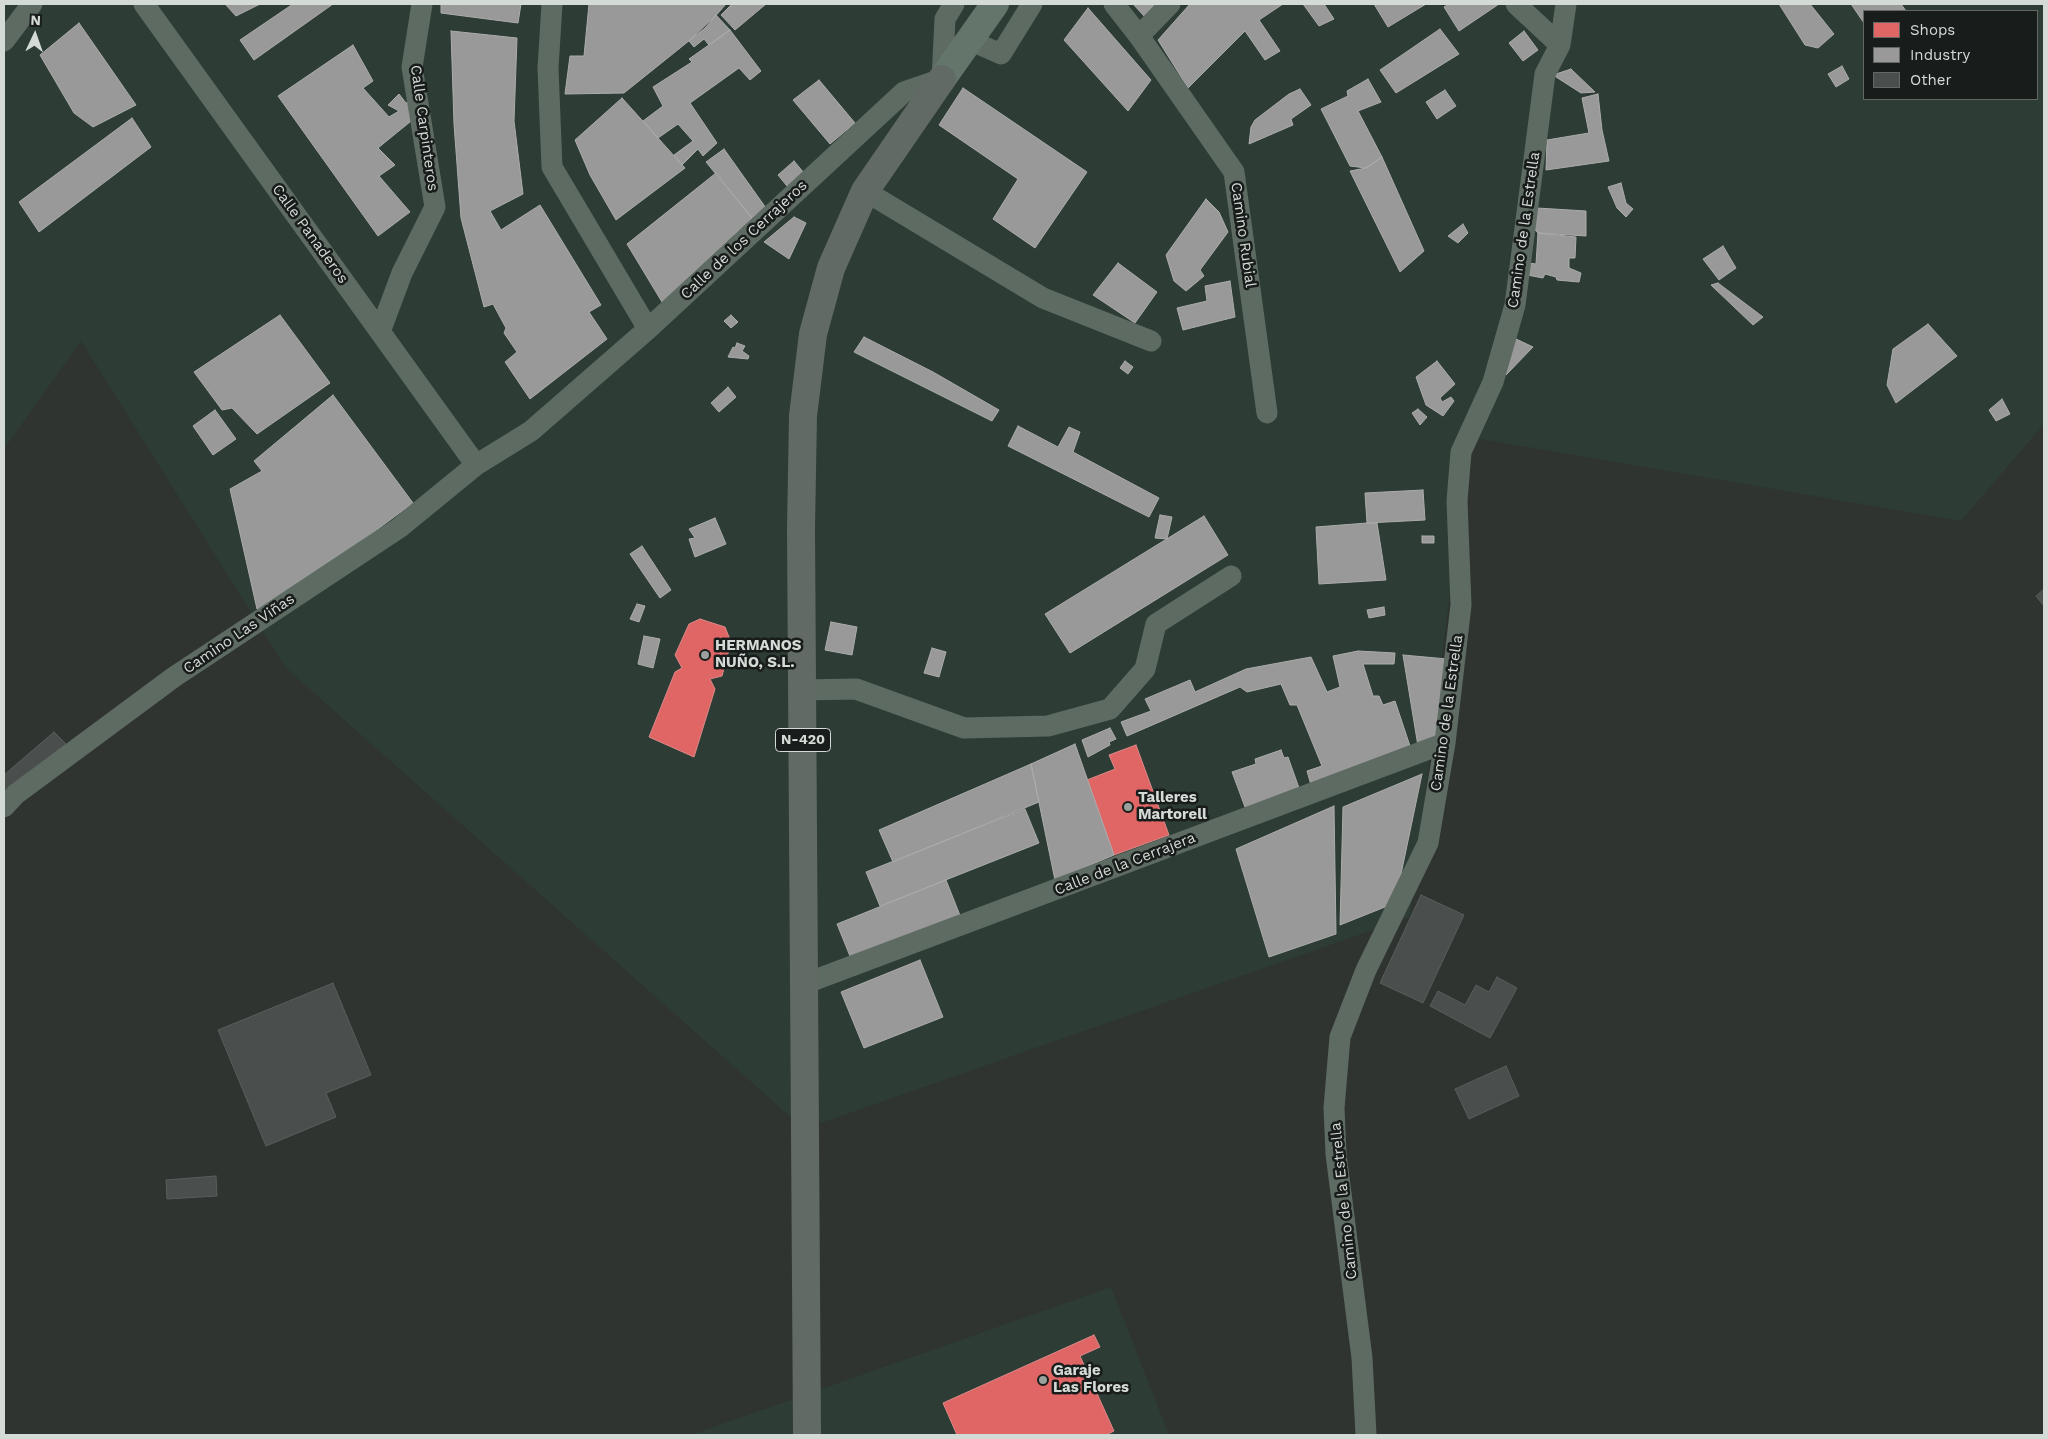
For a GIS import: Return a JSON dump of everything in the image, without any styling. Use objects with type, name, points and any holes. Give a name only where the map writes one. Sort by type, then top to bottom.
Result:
[{"type":"highway","name":"N-420","points":[[807,1435],[802,690],[803,416],[813,334],[831,268],[865,191],[942,79]]},
{"type":"main road","points":[[942,79],[995,4]]},
{"type":"street","points":[[4,41],[32,4]]},
{"type":"street","name":"Calle Panaderos","points":[[144,4],[476,465]]},
{"type":"street","name":"Calle Carpinteros","points":[[380,332],[402,273],[435,207],[412,66],[422,4]]},
{"type":"street","points":[[552,4],[548,68],[552,167],[648,329]]},
{"type":"street","points":[[942,79],[945,19],[954,4]]},
{"type":"street","points":[[969,40],[1001,54],[1032,4]]},
{"type":"street","name":"Camino Rubial","points":[[1114,4],[1139,36],[1234,172],[1267,413]]},
{"type":"street","points":[[1139,36],[1170,4]]},
{"type":"street","points":[[1516,4],[1560,45]]},
{"type":"street","name":"Camino de la Estrella","points":[[1366,1435],[1362,1358],[1336,1154],[1334,1108],[1340,1037],[1366,970],[1428,843],[1445,743],[1461,605],[1457,500],[1461,452],[1493,382],[1516,305],[1545,74],[1560,45],[1566,4]]},
{"type":"street","name":"Calle de los Cerrajeros","points":[[476,465],[531,431],[648,329],[904,92],[942,79]]},
{"type":"street","points":[[865,191],[1043,298],[1151,341]]},
{"type":"street","name":"Camino Las Viñas","points":[[4,807],[16,794],[174,677],[399,528],[476,465]]},
{"type":"street","points":[[802,690],[856,689],[964,728],[1048,726],[1110,709],[1145,669],[1156,624],[1231,576]]},
{"type":"street","name":"Calle de la Cerrajera","points":[[804,984],[1445,743]]},
{"type":"shaded area","points":[[4,4],[2044,4],[2044,424],[1961,521],[1469,437],[1410,917],[804,1129],[286,668],[81,341],[4,449]]},
{"type":"shaded area","points":[[1111,1287],[1169,1435],[691,1435]]},
{"type":"building: Shops","points":[[700,619],[725,627],[731,642],[722,676],[710,679],[715,689],[694,757],[649,737],[675,672],[682,668],[675,655],[689,624]]},
{"type":"building: Shops","name":"Talleres Martorell","points":[[1136,745],[1169,835],[1114,855],[1087,780],[1115,769],[1109,755]]},
{"type":"building: Shops","name":"Garaje Las Flores","points":[[1094,1335],[1100,1347],[1080,1356],[1114,1431],[1106,1435],[957,1435],[943,1403]]},
{"type":"building: Industry","points":[[225,4],[260,4],[236,16]]},
{"type":"building: Industry","points":[[293,4],[333,4],[254,60],[240,40]]},
{"type":"building: Industry","points":[[441,4],[521,4],[518,23],[441,13]]},
{"type":"building: Industry","points":[[589,4],[726,4],[705,28],[624,93],[565,94],[570,56],[584,56]]},
{"type":"building: Industry","points":[[732,4],[766,4],[735,30],[721,15]]},
{"type":"building: Industry","points":[[1133,4],[1157,4],[1145,17]]},
{"type":"building: Industry","points":[[1190,4],[1283,4],[1259,20],[1280,51],[1265,60],[1245,31],[1188,88],[1158,40]]},
{"type":"building: Industry","points":[[1303,4],[1324,4],[1334,19],[1319,26]]},
{"type":"building: Industry","points":[[1374,4],[1426,4],[1388,27]]},
{"type":"building: Industry","points":[[1449,4],[1499,4],[1459,31],[1444,7]]},
{"type":"building: Industry","points":[[1779,4],[1810,4],[1834,34],[1818,48],[1805,45]]},
{"type":"building: Industry","points":[[1851,4],[1901,4],[1905,10],[1863,10],[1863,22]]},
{"type":"building: Industry","points":[[1088,8],[1151,80],[1128,111],[1064,40]]},
{"type":"building: Industry","points":[[716,15],[730,30],[709,45],[704,39],[694,47],[689,41]]},
{"type":"building: Industry","points":[[79,23],[136,105],[93,127],[74,113],[40,55]]},
{"type":"building: Industry","points":[[1440,29],[1459,54],[1396,93],[1380,70]]},
{"type":"building: Industry","points":[[730,30],[761,71],[750,80],[739,68],[690,103],[717,143],[703,156],[698,149],[682,165],[674,155],[693,141],[678,124],[658,138],[643,121],[663,106],[653,87],[692,62],[689,59]]},
{"type":"building: Industry","points":[[451,31],[517,38],[514,121],[523,194],[490,211],[501,230],[540,205],[601,305],[589,312],[607,339],[530,399],[505,362],[517,352],[504,333],[506,328],[493,304],[484,307],[461,218],[454,124]]},
{"type":"building: Industry","points":[[1524,31],[1538,50],[1523,61],[1509,43]]},
{"type":"building: Industry","points":[[353,45],[373,81],[363,88],[389,117],[399,111],[388,105],[399,94],[406,103],[414,101],[416,117],[378,148],[395,165],[379,176],[410,212],[378,236],[278,96]]},
{"type":"building: Industry","points":[[1842,66],[1849,79],[1836,87],[1828,74]]},
{"type":"building: Industry","points":[[1571,69],[1595,92],[1581,93],[1553,75]]},
{"type":"building: Industry","points":[[1368,79],[1381,102],[1358,111],[1382,157],[1366,168],[1350,166],[1321,109],[1348,96],[1347,91]]},
{"type":"building: Industry","points":[[819,80],[855,123],[830,144],[793,100]]},
{"type":"building: Industry","points":[[963,88],[1087,172],[1035,248],[993,219],[1018,179],[939,125]]},
{"type":"building: Industry","points":[[1300,89],[1311,105],[1291,119],[1293,125],[1249,144],[1251,127],[1255,120],[1289,94]]},
{"type":"building: Industry","points":[[1445,90],[1456,106],[1437,119],[1426,102]]},
{"type":"building: Industry","points":[[1598,94],[1602,130],[1609,161],[1546,170],[1547,140],[1589,133],[1582,98]]},
{"type":"building: Industry","points":[[622,98],[685,168],[616,220],[590,175],[575,140]]},
{"type":"building: Industry","points":[[132,118],[151,147],[39,232],[19,202]]},
{"type":"building: Industry","points":[[724,149],[766,208],[752,218],[706,162]]},
{"type":"building: Industry","points":[[1382,157],[1424,251],[1400,272],[1350,171],[1366,168]]},
{"type":"building: Industry","points":[[794,161],[804,173],[787,186],[778,175]]},
{"type":"building: Industry","points":[[716,173],[752,218],[662,302],[627,244]]},
{"type":"building: Industry","points":[[1621,183],[1626,203],[1633,209],[1626,217],[1617,208],[1608,187]]},
{"type":"building: Industry","points":[[1206,199],[1219,212],[1228,232],[1200,270],[1204,276],[1186,291],[1174,281],[1166,255]]},
{"type":"building: Industry","points":[[1537,208],[1586,211],[1586,236],[1538,233],[1534,229]]},
{"type":"building: Industry","points":[[794,217],[806,223],[789,259],[764,242]]},
{"type":"building: Industry","points":[[1463,224],[1468,233],[1458,243],[1448,236]]},
{"type":"building: Industry","points":[[1538,233],[1576,237],[1575,258],[1569,258],[1569,268],[1581,273],[1579,282],[1557,280],[1556,277],[1545,274],[1543,278],[1527,275],[1528,263],[1536,264]]},
{"type":"building: Industry","points":[[1723,246],[1736,268],[1719,280],[1703,259]]},
{"type":"building: Industry","points":[[1118,263],[1157,292],[1135,323],[1093,295]]},
{"type":"building: Industry","points":[[1230,281],[1235,317],[1183,330],[1177,308],[1207,301],[1205,286]]},
{"type":"building: Industry","points":[[1718,283],[1763,317],[1753,325],[1711,285]]},
{"type":"building: Industry","points":[[280,315],[330,383],[257,434],[232,408],[222,410],[194,372]]},
{"type":"building: Industry","points":[[731,315],[738,322],[731,328],[724,321]]},
{"type":"building: Industry","points":[[1928,324],[1957,356],[1896,403],[1887,385],[1893,349]]},
{"type":"building: Industry","points":[[864,337],[933,372],[999,410],[992,421],[854,352]]},
{"type":"building: Industry","points":[[1514,338],[1533,347],[1506,375]]},
{"type":"building: Industry","points":[[737,343],[745,346],[742,351],[749,356],[748,359],[728,357]]},
{"type":"building: Industry","points":[[1125,361],[1133,367],[1128,374],[1120,368]]},
{"type":"building: Industry","points":[[1437,361],[1455,384],[1440,398],[1442,402],[1451,397],[1454,401],[1443,416],[1426,405],[1416,377]]},
{"type":"building: Industry","points":[[728,387],[736,397],[719,412],[711,403]]},
{"type":"building: Industry","points":[[333,395],[413,503],[275,605],[257,609],[230,489],[262,471],[254,461]]},
{"type":"building: Industry","points":[[2002,399],[2010,414],[1996,421],[1989,410]]},
{"type":"building: Industry","points":[[1418,409],[1427,417],[1420,425],[1412,413]]},
{"type":"building: Industry","points":[[215,410],[236,439],[213,455],[193,426]]},
{"type":"building: Industry","points":[[1018,426],[1058,447],[1069,427],[1080,432],[1073,452],[1159,498],[1149,517],[1008,446]]},
{"type":"building: Industry","points":[[1423,490],[1425,520],[1367,523],[1365,493]]},
{"type":"building: Industry","points":[[1160,515],[1172,517],[1167,539],[1155,538]]},
{"type":"building: Industry","points":[[1204,516],[1228,555],[1070,653],[1045,614]]},
{"type":"building: Industry","points":[[715,518],[726,544],[695,557],[689,539],[695,538],[689,529]]},
{"type":"building: Industry","points":[[1377,523],[1386,580],[1319,584],[1316,527]]},
{"type":"building: Industry","points":[[1422,536],[1434,536],[1434,543],[1422,543]]},
{"type":"building: Industry","points":[[642,546],[671,590],[660,598],[630,554]]},
{"type":"building: Industry","points":[[637,604],[645,606],[639,622],[630,619]]},
{"type":"building: Industry","points":[[1384,607],[1385,615],[1369,618],[1367,610]]},
{"type":"building: Industry","points":[[831,622],[857,627],[852,655],[825,650]]},
{"type":"building: Industry","points":[[644,636],[660,639],[653,668],[638,664]]},
{"type":"building: Industry","points":[[932,648],[946,652],[939,677],[924,673]]},
{"type":"building: Industry","points":[[1358,651],[1395,653],[1394,664],[1363,664],[1373,696],[1379,696],[1383,705],[1395,701],[1411,749],[1311,785],[1307,771],[1322,766],[1297,705],[1290,705],[1281,684],[1247,692],[1240,687],[1127,736],[1121,722],[1151,711],[1145,699],[1190,680],[1195,692],[1246,669],[1311,657],[1327,692],[1340,687],[1333,656]]},
{"type":"building: Industry","points":[[1403,655],[1447,659],[1435,743],[1418,746]]},
{"type":"building: Industry","points":[[1110,728],[1116,739],[1109,742],[1110,745],[1088,757],[1082,740]]},
{"type":"building: Industry","points":[[1075,744],[1114,855],[1055,880],[1031,764]]},
{"type":"building: Industry","points":[[1281,750],[1284,758],[1288,757],[1299,788],[1245,807],[1232,772],[1256,764],[1255,759]]},
{"type":"building: Industry","points":[[1031,764],[1039,802],[893,862],[879,830]]},
{"type":"building: Industry","points":[[1422,774],[1395,903],[1340,925],[1343,807]]},
{"type":"building: Industry","points":[[1334,806],[1336,934],[1269,957],[1236,849]]},
{"type":"building: Industry","points":[[1025,809],[1039,843],[880,906],[866,872]]},
{"type":"building: Industry","points":[[946,880],[961,918],[852,961],[837,924]]},
{"type":"building: Industry","points":[[920,960],[943,1017],[864,1048],[841,992]]},
{"type":"building: Other","points":[[2044,589],[2044,606],[2036,596]]},
{"type":"building: Other","points":[[54,732],[66,744],[4,794],[4,775]]},
{"type":"building: Other","points":[[1421,895],[1464,915],[1423,1003],[1380,983]]},
{"type":"building: Other","points":[[1497,977],[1517,988],[1490,1038],[1430,1006],[1438,991],[1465,1005],[1476,985],[1489,992]]},
{"type":"building: Other","points":[[333,983],[371,1075],[326,1093],[336,1117],[266,1146],[218,1030]]},
{"type":"building: Other","points":[[1506,1066],[1519,1096],[1469,1119],[1455,1089]]},
{"type":"building: Other","points":[[216,1176],[217,1196],[167,1199],[166,1180]]},
{"type":"place","name":"HERMANOS NUÑO, S.L.","points":[[705,655]]},
{"type":"place","name":"Talleres Martorell","points":[[1128,807]]},
{"type":"place","name":"Garaje Las Flores","points":[[1043,1380]]}]
